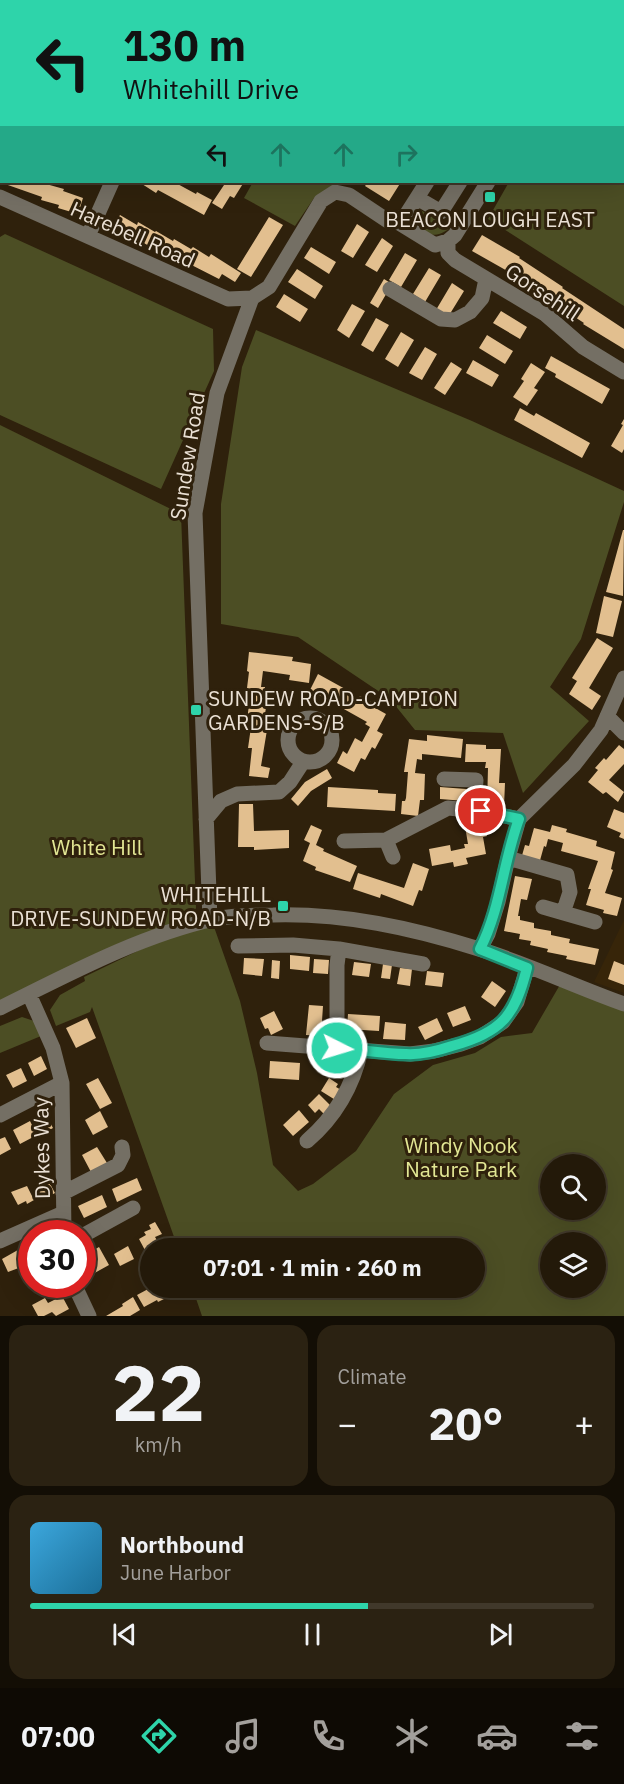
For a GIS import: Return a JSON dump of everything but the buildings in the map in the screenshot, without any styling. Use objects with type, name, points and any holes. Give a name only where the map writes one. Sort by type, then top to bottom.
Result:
[{"type":"street","points":[[88,236],[112,183]]},
{"type":"street","points":[[396,221],[406,216],[426,183]]},
{"type":"street","points":[[417,198],[441,212],[459,183]]},
{"type":"street","points":[[396,221],[435,245],[448,241],[455,236],[487,183]]},
{"type":"street","name":"Sundew Road","points":[[210,920],[195,513],[217,393],[252,298],[269,287],[321,201],[335,192],[349,195],[388,220],[396,221]]},
{"type":"street","points":[[0,211],[7,200]]},
{"type":"street","name":"Harebell Road","points":[[7,200],[228,299],[252,298]]},
{"type":"street","name":"Gorsehill","points":[[448,241],[448,253],[455,260],[544,314],[583,347],[624,372]]},
{"type":"street","points":[[390,289],[441,319],[455,320],[470,312],[482,298],[486,279]]},
{"type":"street","points":[[480,949],[488,934],[498,902],[519,819],[574,765],[601,730],[624,678]]},
{"type":"street","points":[[607,716],[624,733]]},
{"type":"street","points":[[206,819],[221,801],[237,794],[279,792],[290,782],[303,762]]},
{"type":"street","points":[[444,779],[476,780],[474,810]]},
{"type":"street","points":[[344,841],[386,840],[447,808],[474,810],[519,819]]},
{"type":"street","points":[[386,840],[393,857]]},
{"type":"street","points":[[508,858],[567,875],[570,892],[563,913]]},
{"type":"street","points":[[543,908],[595,922]]},
{"type":"street","points":[[0,1008],[150,938],[210,920],[242,916],[323,915],[411,930],[480,949],[624,1004]]},
{"type":"street","points":[[238,946],[293,945],[339,949],[423,964]]},
{"type":"street","points":[[337,1048],[339,949]]},
{"type":"street","points":[[267,1043],[410,1054],[434,1052],[480,1037],[503,1022],[517,1002],[527,968]]},
{"type":"street","name":"Dykes Way","points":[[29,994],[53,1048],[62,1083],[63,1220]]},
{"type":"street","points":[[308,1141],[333,1116],[357,1068],[361,1050]]},
{"type":"street","name":"Dykes Way","points":[[0,1115],[62,1083]]},
{"type":"street","points":[[63,1193],[118,1165],[123,1155],[122,1147]]},
{"type":"street","points":[[96,1228],[133,1208]]},
{"type":"street","name":"Dykes Way","points":[[0,1241],[63,1213]]},
{"type":"street","points":[[80,1298],[86,1314]]},
{"type":"shaded area","points":[[624,920],[624,993],[594,982]]},
{"type":"green space","points":[[252,183],[337,183],[314,198],[295,226],[244,198]]},
{"type":"green space","points":[[508,183],[624,183],[624,306],[488,219]]},
{"type":"green space","points":[[419,209],[450,228],[436,235],[426,233],[419,224]]},
{"type":"green space","points":[[5,234],[213,329],[214,371],[161,489],[0,415],[0,237]]},
{"type":"green space","points":[[256,330],[472,421],[624,491],[624,502],[581,639],[550,687],[589,721],[523,793],[503,733],[415,730],[390,699],[298,637],[221,624],[221,504],[242,367]]},
{"type":"green space","name":"White Hill","points":[[0,425],[181,514],[196,908],[189,919],[0,1001]]},
{"type":"green space","name":"Windy Nook Nature Park","points":[[213,924],[240,1001],[257,1073],[273,1165],[298,1191],[313,1184],[356,1151],[394,1094],[433,1065],[475,1053],[501,1037],[532,1033],[561,983],[624,1010],[624,1316],[202,1316],[196,1298],[485,1298],[485,1238],[174,1238],[92,1007],[90,1012],[56,1026],[50,1010],[60,995],[85,981],[84,977],[150,945]]},
{"type":"green space","points":[[22,1017],[34,1021],[41,1036],[0,1053],[0,1026]]},
{"type":"place","name":"BEACON LOUGH EAST","points":[[490,197]]},
{"type":"place","name":"SUNDEW ROAD-CAMPION GARDENS-S/B","points":[[196,710]]},
{"type":"place","name":"WHITEHILL DRIVE-SUNDEW ROAD-N/B","points":[[283,906]]},
{"type":"route","points":[[337,1048],[385,1053],[434,1052],[480,1037],[492,1030],[503,1022],[517,1002],[527,968],[480,949],[488,934],[498,902],[519,819],[481,811]]}]
